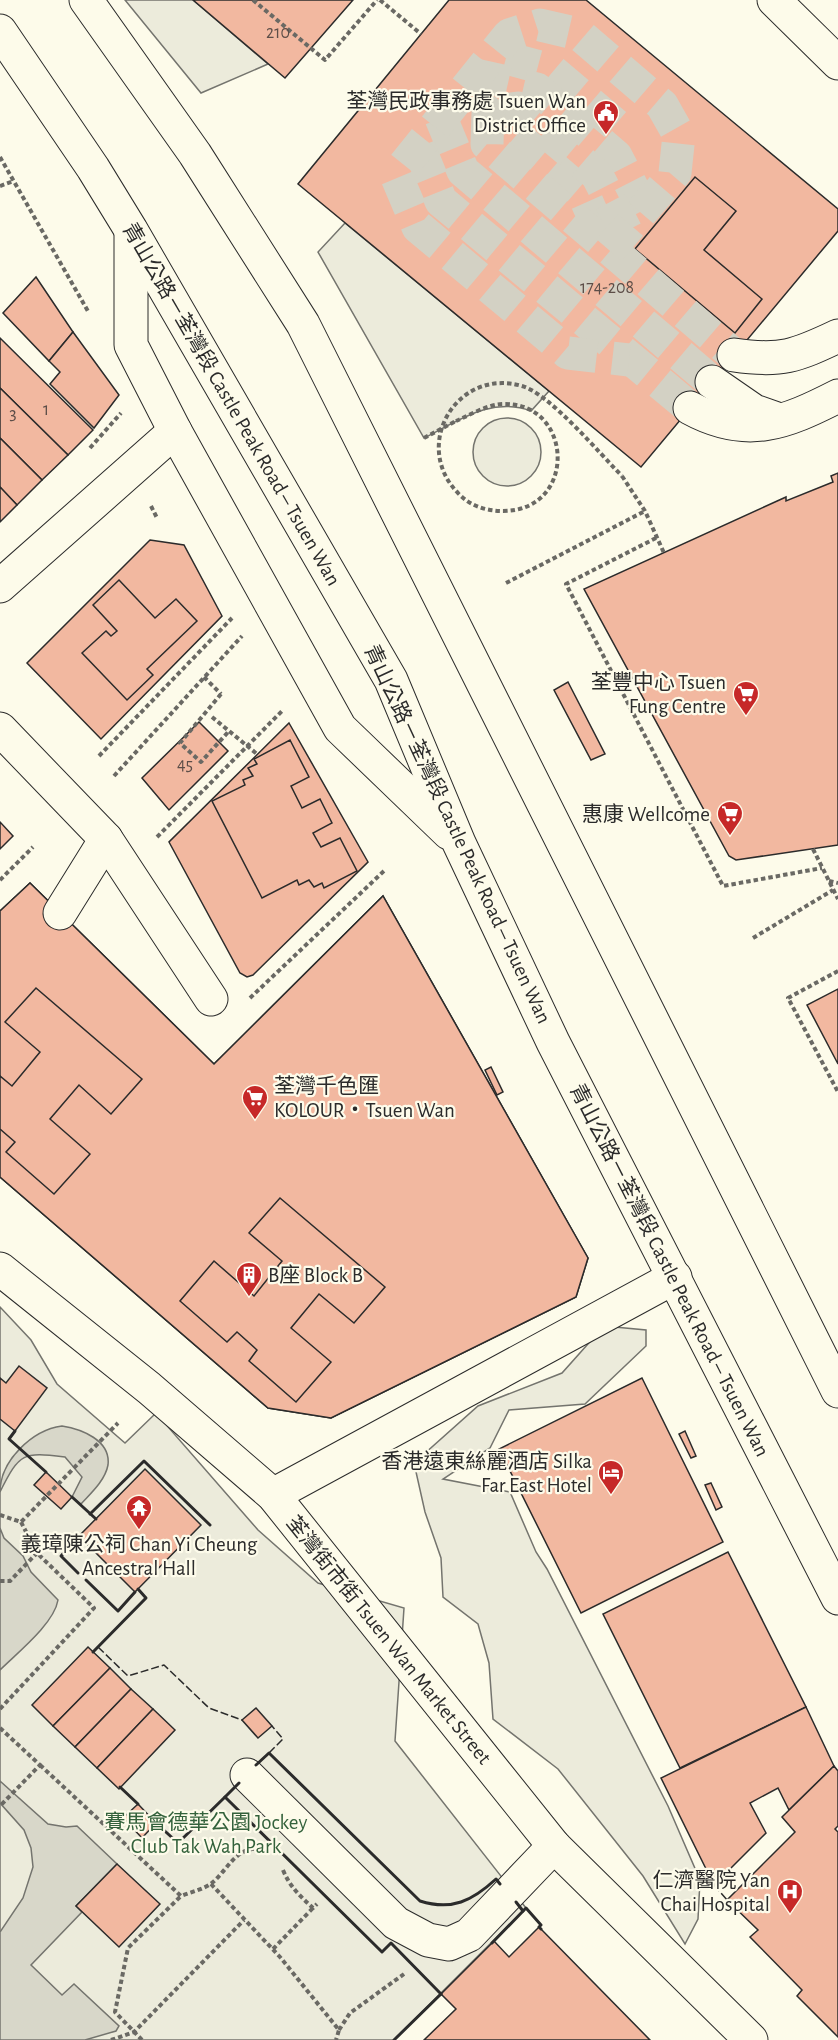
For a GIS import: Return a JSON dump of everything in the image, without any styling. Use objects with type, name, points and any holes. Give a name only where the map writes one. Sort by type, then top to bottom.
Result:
[{"type":"main road","points":[[86,0],[195,154],[303,324],[838,1390]]},
{"type":"main road","points":[[774,0],[838,63]]},
{"type":"main road","name":"青山公路－荃灣段 Castle Peak Road – Tsuen Wan","points":[[0,31],[93,168],[131,230],[392,680],[459,843],[553,1042],[838,1598]]},
{"type":"main road","points":[[131,230],[131,345],[175,431],[340,728],[459,843]]},
{"type":"main road","points":[[734,355],[774,360],[811,349],[838,336]]},
{"type":"main road","points":[[712,382],[754,411],[784,422]]},
{"type":"main road","points":[[690,408],[710,419],[743,425],[784,422],[838,396]]},
{"type":"main road","points":[[0,586],[175,431]]},
{"type":"main road","points":[[0,729],[106,839],[211,999]]},
{"type":"main road","points":[[60,913],[106,839]]},
{"type":"main road","name":"荃灣街市街 Tsuen Wan Market Street","points":[[0,1269],[149,1388],[273,1495],[554,1846],[751,2040]]},
{"type":"main road","points":[[273,1495],[675,1277]]},
{"type":"main road","points":[[247,1775],[396,1923],[428,1940],[449,1944],[469,1935],[554,1846]]},
{"type":"path","points":[[253,0],[325,60],[378,0],[421,34]]},
{"type":"path","points":[[0,158],[91,316]]},
{"type":"path","points":[[0,186],[14,181]]},
{"type":"path","points":[[424,438],[456,422],[486,408],[516,405],[542,419],[557,442],[558,468],[551,485],[540,499],[525,507],[508,511],[490,511],[474,505],[450,485],[442,471],[438,440],[449,412],[458,400],[486,385],[502,382],[523,386],[542,396],[622,476],[645,511],[664,553]]},
{"type":"path","points":[[83,455],[127,405]]},
{"type":"path","points":[[506,583],[521,573],[645,511]]},
{"type":"path","points":[[656,537],[566,584],[723,886],[822,868]]},
{"type":"path","points":[[99,756],[240,611]]},
{"type":"path","points":[[114,776],[230,648]]},
{"type":"path","points":[[204,677],[221,694],[180,743],[201,762],[229,731]]},
{"type":"path","points":[[157,837],[291,703]]},
{"type":"path","points":[[212,717],[257,754]]},
{"type":"path","points":[[0,880],[33,847]]},
{"type":"path","points":[[813,849],[838,899]]},
{"type":"path","points":[[248,1000],[385,870]]},
{"type":"path","points":[[828,881],[838,883]]},
{"type":"path","points":[[753,938],[833,890]]},
{"type":"path","points":[[838,971],[788,998],[838,1092]]},
{"type":"path","points":[[21,1522],[118,1423]]},
{"type":"path","points":[[0,1515],[21,1522],[37,1553],[94,1608],[0,1708]]},
{"type":"path","points":[[0,1581],[10,1581],[37,1553]]},
{"type":"path","points":[[0,1728],[181,1896]]},
{"type":"path","points":[[1,1805],[40,1765]]},
{"type":"path","points":[[142,2040],[115,2012],[128,1948],[181,1896],[212,1884],[237,1854],[249,1848],[270,1851]]},
{"type":"path","points":[[280,1865],[291,1887],[313,1908]]},
{"type":"path","points":[[273,1949],[347,1874]]},
{"type":"path","points":[[212,1884],[273,1949],[339,2030]]},
{"type":"path","points":[[111,2040],[134,2032],[244,1920]]},
{"type":"path","points":[[336,2040],[339,2030],[350,2013],[449,1944]]},
{"type":"green space","points":[[125,0],[193,0],[268,64],[201,93]]},
{"type":"green space","points":[[345,223],[549,391],[531,411],[503,406],[489,408],[463,418],[424,438],[318,252]]},
{"type":"green space","points":[[507,418],[520,420],[531,428],[539,439],[541,452],[539,465],[531,476],[520,484],[507,486],[494,484],[483,476],[475,465],[473,452],[475,439],[483,428],[494,420]]},
{"type":"green space","name":"賽馬會德華公園 Jockey Club Tak Wah Park","points":[[0,1307],[31,1340],[57,1384],[125,1443],[156,1413],[258,1530],[318,1583],[404,1608],[395,1741],[526,1908],[394,2040],[0,2040]]},
{"type":"green space","points":[[604,1326],[646,1330],[646,1346],[585,1404],[509,1410],[490,1448],[443,1479],[510,1492],[536,1552],[547,1569],[668,1806],[700,1880],[698,1919],[685,1944],[643,1876],[558,1769],[493,1719],[489,1663],[478,1624],[443,1597],[441,1558],[425,1512],[414,1463],[478,1406],[562,1373]]},
{"type":"shaded area","points":[[62,1426],[93,1437],[100,1442],[108,1456],[104,1476],[89,1496],[81,1504],[72,1497],[82,1477],[65,1457],[40,1455],[31,1455],[18,1462],[0,1492],[5,1469],[20,1449],[29,1440]]},
{"type":"shaded area","points":[[0,1528],[4,1538],[23,1556],[31,1572],[58,1600],[50,1619],[0,1670]]},
{"type":"shaded area","points":[[0,1781],[48,1824],[77,1826],[117,1864],[76,1906],[82,1912],[31,1965],[62,1995],[74,1984],[119,2026],[116,2031],[85,2040],[0,2040],[0,1932],[23,1898],[33,1867],[31,1848],[24,1830],[0,1803]]},
{"type":"building","points":[[193,0],[353,0],[285,78]]},
{"type":"building","points":[[449,0],[586,0],[838,209],[838,231],[641,467],[298,184]]},
{"type":"building","points":[[695,177],[736,211],[704,250],[762,299],[735,333],[635,249]]},
{"type":"building","points":[[36,277],[73,332],[49,361],[3,313]]},
{"type":"building","points":[[73,332],[119,395],[94,428],[50,384],[60,372],[49,361]]},
{"type":"building","points":[[0,338],[93,430],[68,455],[0,388]]},
{"type":"building","points":[[0,388],[68,455],[42,480],[0,438]]},
{"type":"building","points":[[0,438],[42,480],[17,505],[0,487]]},
{"type":"building","name":"荃豐中心 Tsuen Fung Centre","points":[[838,473],[838,845],[736,860],[729,856],[584,589],[786,497],[786,501],[833,482],[831,476]]},
{"type":"building","points":[[0,487],[17,505],[0,522]]},
{"type":"building","points":[[150,540],[184,545],[222,616],[101,739],[27,663]]},
{"type":"building","points":[[119,580],[155,618],[176,599],[197,621],[147,669],[153,675],[127,700],[82,653],[106,631],[111,636],[117,631],[93,605]]},
{"type":"building","points":[[568,682],[605,754],[591,760],[554,690]]},
{"type":"building","points":[[199,722],[228,751],[169,810],[142,778]]},
{"type":"building","points":[[289,723],[368,862],[253,975],[247,977],[240,973],[169,842]]},
{"type":"building","points":[[290,740],[309,777],[291,786],[302,808],[320,799],[332,823],[313,833],[321,847],[340,838],[357,871],[324,888],[322,883],[314,887],[309,880],[299,885],[297,880],[262,898],[212,801],[245,785],[243,780],[253,776],[248,768],[257,764],[254,759]]},
{"type":"building","points":[[0,822],[13,836],[0,849]]},
{"type":"building","name":"荃灣千色匯 KOLOUR‧Tsuen Wan","points":[[30,883],[214,1064],[383,896],[588,1258],[576,1297],[331,1418],[268,1408],[0,1177],[0,911]]},
{"type":"building","name":"荃灣千色匯 KOLOUR‧Tsuen Wan","points":[[30,883],[214,1064],[383,896],[588,1258],[576,1297],[331,1418],[268,1408],[0,1177],[0,911]]},
{"type":"building","points":[[36,988],[142,1079],[111,1114],[79,1085],[50,1119],[90,1154],[54,1194],[6,1152],[15,1142],[0,1129],[0,1076],[12,1086],[40,1052],[5,1022]]},
{"type":"building","points":[[838,989],[838,1064],[807,1005]]},
{"type":"building","points":[[491,1067],[503,1092],[497,1095],[485,1070]]},
{"type":"building","name":"B座 Block B","points":[[280,1198],[385,1287],[354,1323],[319,1294],[291,1328],[331,1362],[296,1402],[249,1361],[257,1350],[237,1332],[227,1342],[180,1301],[214,1261],[254,1296],[282,1261],[249,1233]]},
{"type":"building","points":[[19,1366],[47,1388],[15,1431],[0,1419],[0,1378],[6,1383]]},
{"type":"building","name":"香港遠東絲麗酒店 Silka Far East Hotel","points":[[642,1378],[723,1542],[581,1613],[499,1449]]},
{"type":"building","points":[[685,1431],[696,1456],[691,1458],[679,1434]]},
{"type":"building","name":"義璋陳公祠 Chan Yi Cheung Ancestral Hall","points":[[145,1469],[201,1525],[135,1592],[79,1536]]},
{"type":"building","points":[[46,1472],[72,1497],[61,1509],[34,1485]]},
{"type":"building","points":[[711,1483],[722,1507],[716,1510],[705,1485]]},
{"type":"building","points":[[728,1552],[806,1707],[680,1768],[603,1614]]},
{"type":"building","points":[[88,1647],[110,1668],[53,1726],[32,1705]]},
{"type":"building","points":[[110,1668],[131,1689],[75,1747],[53,1726]]},
{"type":"building","points":[[131,1689],[153,1709],[97,1768],[75,1747]]},
{"type":"building","points":[[806,1707],[834,1766],[789,1810],[778,1788],[750,1803],[766,1833],[714,1885],[661,1778]]},
{"type":"building","points":[[256,1708],[272,1726],[258,1738],[242,1720]]},
{"type":"building","points":[[153,1709],[175,1730],[119,1789],[97,1768]]},
{"type":"building","name":"仁濟醫院 Yan Chai Hospital","points":[[834,1766],[838,1771],[838,1826],[835,1829],[838,1832],[838,2037],[797,1996],[802,1990],[750,1937],[758,1930],[727,1900],[795,1832],[782,1817]]},
{"type":"building","points":[[138,1804],[156,1823],[142,1838],[123,1818]]},
{"type":"building","points":[[117,1864],[160,1904],[119,1947],[76,1906]]},
{"type":"building","points":[[539,1927],[650,2040],[424,2040],[456,2009],[441,1994],[494,1941],[509,1957]]},
{"type":"tunnel","points":[[609,250],[675,173],[679,135],[662,105],[579,34],[540,25],[509,35],[396,175],[418,227],[568,353],[629,360]]},
{"type":"tunnel","points":[[506,58],[551,70],[623,131]]},
{"type":"tunnel","points":[[476,75],[537,89],[616,156],[644,210]]},
{"type":"tunnel","points":[[626,231],[597,175],[518,108],[488,112],[487,144],[734,355]]},
{"type":"tunnel","points":[[476,109],[488,112],[583,193],[599,229]]},
{"type":"tunnel","points":[[441,118],[463,171],[712,382]]},
{"type":"tunnel","points":[[419,147],[441,201],[690,408]]},
{"type":"fence","points":[[98,1647],[128,1676],[164,1665],[209,1708],[242,1720]]},
{"type":"fence","points":[[269,1753],[283,1739],[272,1726]]},
{"type":"fence","points":[[714,1885],[727,1900]]},
{"type":"wall","points":[[15,1431],[9,1439],[46,1472]]},
{"type":"wall","points":[[90,1514],[144,1461],[210,1525]]},
{"type":"wall","points":[[72,1497],[96,1519]]},
{"type":"wall","points":[[78,1573],[61,1556],[79,1536]]},
{"type":"wall","points":[[86,1580],[118,1611],[135,1592]]},
{"type":"wall","points":[[93,1652],[146,1598],[138,1589]]},
{"type":"wall","points":[[256,1765],[269,1753],[420,1901],[431,1904],[452,1904],[470,1898],[496,1879],[500,1884]]},
{"type":"wall","points":[[239,1783],[225,1797],[382,1952],[391,1943],[441,1994]]},
{"type":"wall","points":[[120,1787],[138,1804]]},
{"type":"wall","points":[[156,1823],[178,1843],[225,1797]]},
{"type":"wall","points":[[516,1902],[523,1911]]},
{"type":"wall","points":[[492,1943],[526,1908],[541,1925],[539,1927],[541,1929]]},
{"type":"wall","points":[[394,2040],[441,1994]]},
{"type":"place","name":"荃灣民政事務處 Tsuen Wan District Office","points":[[606,136]]},
{"type":"place","name":"荃豐中心 Tsuen Fung Centre","points":[[746,717]]},
{"type":"place","name":"惠康 Wellcome","points":[[730,837]]},
{"type":"place","name":"荃灣千色匯 KOLOUR‧Tsuen Wan","points":[[255,1121]]},
{"type":"place","name":"B座 Block B","points":[[249,1298]]},
{"type":"place","name":"香港遠東絲麗酒店 Silka Far East Hotel","points":[[611,1496]]},
{"type":"place","name":"義璋陳公祠 Chan Yi Cheung Ancestral Hall","points":[[139,1531]]},
{"type":"place","name":"仁濟醫院 Yan Chai Hospital","points":[[790,1915]]}]
